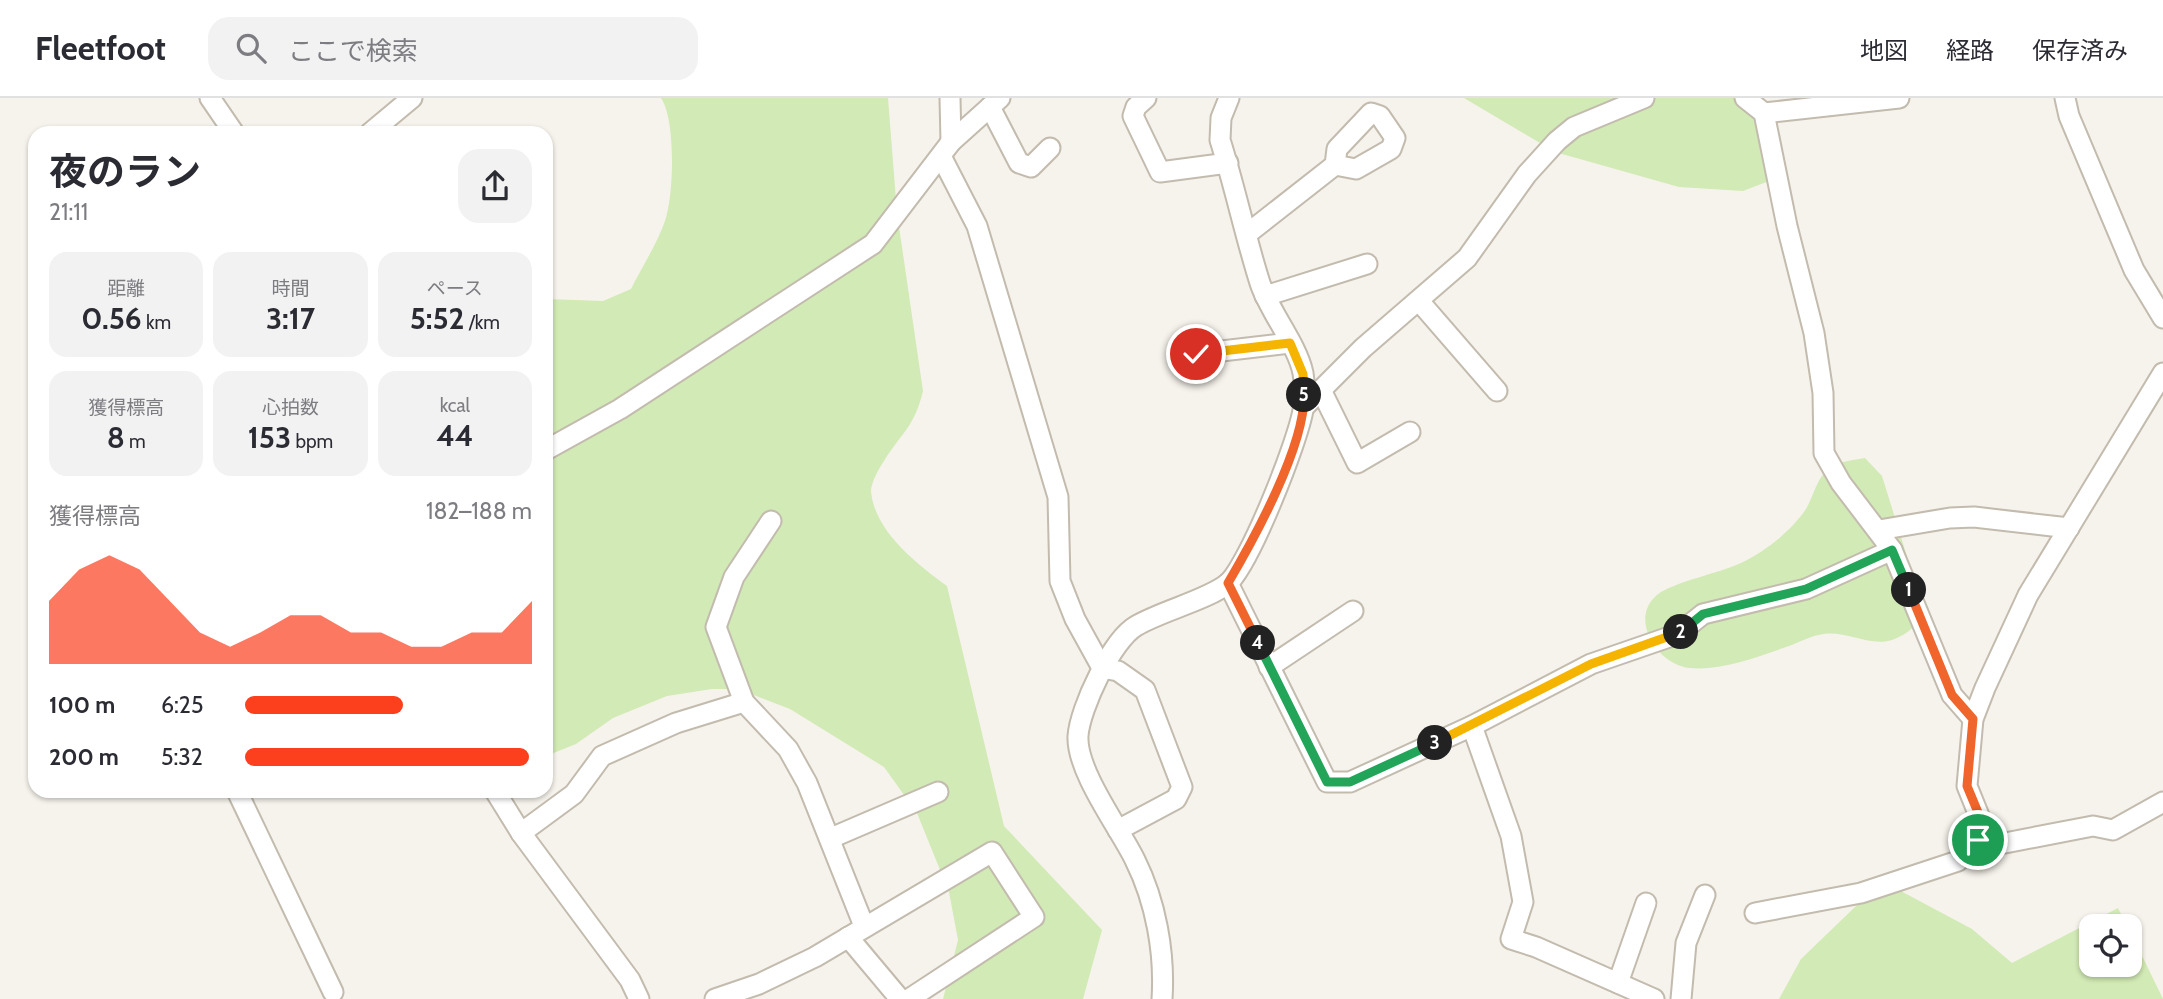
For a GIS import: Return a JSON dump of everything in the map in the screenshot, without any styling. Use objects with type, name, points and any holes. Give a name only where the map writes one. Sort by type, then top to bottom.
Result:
[{"type":"street","points":[[210,98],[229,126]]},
{"type":"street","points":[[378,126],[412,98]]},
{"type":"street","points":[[950,98],[946,150],[977,226],[1058,497],[1060,581],[1075,619],[1102,668]]},
{"type":"street","points":[[1146,98],[1136,107],[1133,116],[1160,172],[1228,163]]},
{"type":"street","points":[[1162,999],[1158,925],[1136,861],[1085,767],[1078,737],[1091,690],[1102,668],[1133,627],[1228,583],[1262,526],[1296,437],[1304,407],[1303,374],[1265,296],[1220,140],[1221,118],[1229,98]]},
{"type":"street","points":[[1304,407],[1363,348],[1467,258],[1527,174],[1557,141],[1574,127],[1644,98]]},
{"type":"street","points":[[1745,98],[1764,113],[1787,226],[1814,332],[1823,393],[1824,453],[1841,482],[1892,550],[1952,695],[1973,719]]},
{"type":"street","points":[[1764,113],[1899,98]]},
{"type":"street","points":[[2065,98],[2069,116],[2134,270],[2163,318]]},
{"type":"street","points":[[553,446],[620,409],[873,244],[946,150],[995,103],[1019,163],[1031,167],[1050,148]]},
{"type":"street","points":[[1247,234],[1335,165]]},
{"type":"street","points":[[1265,296],[1367,264]]},
{"type":"street","points":[[1419,301],[1497,391]]},
{"type":"street","points":[[1196,354],[1290,343]]},
{"type":"street","points":[[1755,913],[1861,893],[1958,861],[1978,840],[1982,822],[1967,786],[1973,719],[2028,595],[2163,373]]},
{"type":"street","points":[[1321,390],[1357,463],[1410,432]]},
{"type":"street","points":[[1879,530],[1950,517],[1974,517],[2069,528]]},
{"type":"street","points":[[771,521],[734,577],[716,627],[744,702],[788,748],[807,783],[831,838],[856,932],[900,999]]},
{"type":"street","points":[[1228,583],[1327,782],[1350,782],[1472,726],[1591,664],[1678,634],[1703,614],[1806,589],[1892,550]]},
{"type":"street","points":[[1269,667],[1353,611]]},
{"type":"street","points":[[1102,668],[1118,671],[1145,690],[1182,787],[1176,799],[1118,830]]},
{"type":"street","points":[[521,833],[574,794],[602,756],[676,723],[744,702]]},
{"type":"street","points":[[1472,726],[1511,836],[1522,902],[1511,939],[1536,947],[1654,999]]},
{"type":"street","points":[[831,838],[938,792]]},
{"type":"street","points":[[240,798],[332,992]]},
{"type":"street","points":[[499,798],[521,833],[630,980],[639,999]]},
{"type":"street","points":[[1980,832],[2005,843],[2093,826],[2113,830],[2163,802]]},
{"type":"street","points":[[715,999],[759,985],[992,852],[1034,917],[909,999]]},
{"type":"street","points":[[1681,999],[1686,943],[1705,895]]},
{"type":"street","points":[[1618,983],[1646,903]]},
{"type":"green space","points":[[661,98],[888,98],[897,213],[923,391],[911,422],[874,480],[871,491],[874,506],[880,520],[899,546],[947,586],[1004,826],[1102,930],[1083,999],[943,999],[958,940],[949,892],[917,813],[884,767],[790,709],[738,689],[712,689],[667,696],[613,718],[576,744],[553,753],[553,299],[603,301],[631,289],[658,238],[668,209],[672,158],[666,109]]},
{"type":"green space","points":[[1464,98],[1737,98],[1765,130],[1769,181],[1743,191],[1679,187],[1555,152]]},
{"type":"green space","points":[[1865,458],[1882,476],[1923,608],[1908,632],[1884,642],[1832,634],[1820,635],[1740,662],[1702,668],[1678,665],[1658,650],[1646,628],[1645,616],[1657,595],[1674,586],[1732,567],[1760,553],[1800,517],[1825,472],[1838,464]]},
{"type":"green space","points":[[1882,881],[1972,929],[2012,963],[2079,928],[2079,977],[2142,977],[2142,956],[2163,999],[1779,999],[1801,959]]},
{"type":"green space","points":[[2118,908],[2121,914],[2106,914]]},
{"type":"route","points":[[1196,354],[1290,343],[1298,356],[1303,374],[1304,407],[1296,437],[1262,526],[1228,583],[1327,782],[1350,782],[1472,726],[1591,664],[1678,634],[1703,614],[1806,589],[1892,550],[1952,695],[1973,719],[1967,786],[1982,822],[1978,840]]}]
